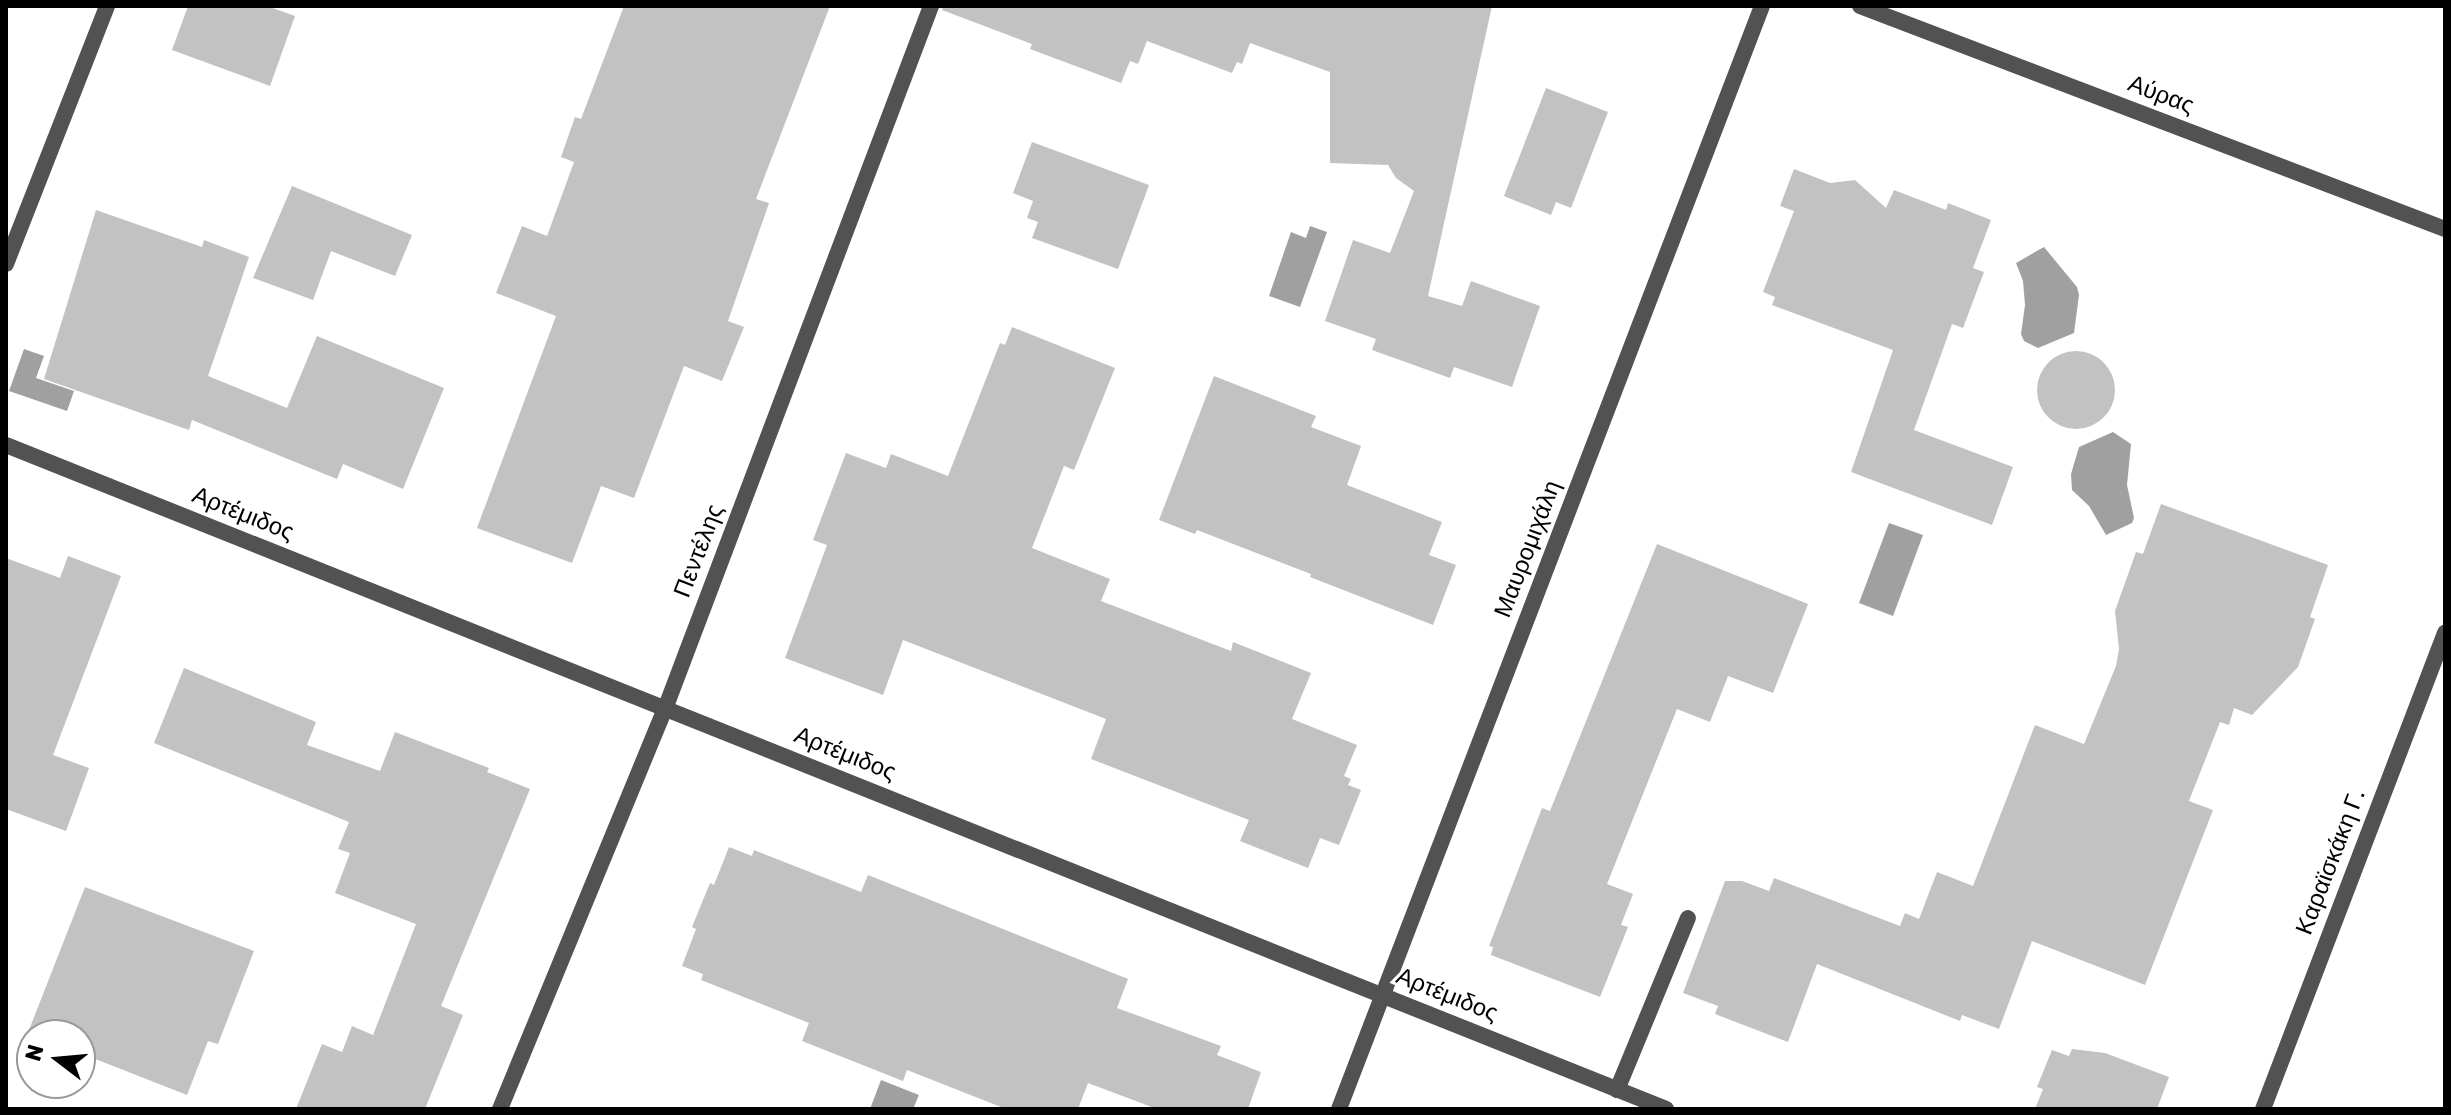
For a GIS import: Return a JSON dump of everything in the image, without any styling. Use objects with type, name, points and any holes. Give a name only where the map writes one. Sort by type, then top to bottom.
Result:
[{"type":"street","points":[[6,264],[107,6]]},
{"type":"street","name":"Πεντέλης","points":[[500,1109],[665,709],[931,6]]},
{"type":"street","name":"Μαυρομιχάλη","points":[[1339,1109],[1762,6]]},
{"type":"street","name":"Αύρας","points":[[1860,6],[2445,229]]},
{"type":"street","name":"Αρτέμιδος","points":[[6,445],[1666,1109]]},
{"type":"street","name":"Καραϊσκάκη Γ.","points":[[2263,1109],[2445,633]]},
{"type":"street","points":[[1617,1090],[1688,918]]},
{"type":"shaded area","points":[[1310,226],[1327,232],[1300,307],[1269,296],[1291,232],[1306,238]]},
{"type":"shaded area","points":[[2044,247],[2077,287],[2079,295],[2074,333],[2038,348],[2024,341],[2021,334],[2025,305],[2023,281],[2016,263]]},
{"type":"shaded area","points":[[24,349],[44,356],[36,378],[74,391],[67,411],[9,391]]},
{"type":"shaded area","points":[[2113,432],[2131,444],[2127,485],[2134,518],[2132,523],[2106,535],[2089,506],[2072,490],[2071,474],[2079,447]]},
{"type":"shaded area","points":[[1889,523],[1923,535],[1893,616],[1859,603]]},
{"type":"shaded area","points":[[881,1080],[919,1095],[913,1109],[870,1109]]},
{"type":"building","points":[[188,6],[267,6],[295,16],[270,86],[172,50]]},
{"type":"building","points":[[624,6],[830,6],[756,199],[769,203],[728,321],[744,327],[722,381],[684,366],[634,498],[601,486],[572,563],[477,528],[556,316],[496,293],[522,226],[547,236],[574,162],[561,157],[575,117],[581,119]]},
{"type":"building","points":[[943,6],[1492,6],[1428,296],[1462,306],[1471,281],[1540,306],[1512,387],[1454,367],[1450,378],[1372,350],[1376,339],[1325,321],[1353,240],[1390,253],[1414,191],[1396,178],[1388,165],[1330,163],[1330,72],[1250,43],[1242,64],[1237,62],[1232,73],[1147,41],[1138,64],[1130,61],[1121,83],[1030,49],[1032,44],[942,10]]},
{"type":"building","points":[[1546,88],[1608,112],[1571,208],[1556,202],[1551,215],[1504,196]]},
{"type":"building","points":[[1032,142],[1149,185],[1118,269],[1032,238],[1038,222],[1027,218],[1033,201],[1013,193]]},
{"type":"building","points":[[1794,169],[1830,183],[1855,180],[1886,208],[1894,190],[1946,210],[1948,203],[1991,220],[1973,268],[1984,272],[1963,328],[1952,324],[1914,430],[2013,467],[1992,525],[1851,472],[1893,350],[1772,305],[1775,297],[1763,292],[1794,211],[1780,206]]},
{"type":"building","points":[[292,186],[412,235],[395,276],[331,251],[313,300],[253,278]]},
{"type":"building","points":[[96,210],[202,247],[204,240],[249,257],[208,376],[287,408],[317,336],[444,388],[403,489],[343,464],[337,479],[192,420],[189,430],[44,379]]},
{"type":"building","points":[[1012,327],[1115,368],[1074,470],[1064,466],[1032,548],[1110,579],[1101,601],[1231,651],[1233,642],[1311,673],[1292,719],[1357,745],[1344,776],[1351,779],[1348,785],[1361,790],[1339,845],[1320,838],[1308,868],[1240,841],[1249,820],[1091,759],[1106,719],[903,640],[883,695],[785,658],[827,545],[813,540],[846,453],[886,468],[891,454],[948,476],[1000,343],[1005,345]]},
{"type":"building","points":[[2076,351],[2091,354],[2108,368],[2115,390],[2112,405],[2098,422],[2076,429],[2061,426],[2044,412],[2037,390],[2040,375],[2054,358]]},
{"type":"building","points":[[1214,376],[1316,416],[1311,427],[1361,446],[1347,485],[1442,522],[1429,555],[1456,565],[1433,625],[1197,530],[1195,534],[1159,520]]},
{"type":"building","points":[[2161,504],[2328,565],[2310,617],[2315,619],[2298,667],[2252,715],[2234,708],[2229,725],[2220,722],[2189,801],[2213,810],[2145,985],[2032,941],[1999,1029],[1962,1015],[1960,1021],[1817,964],[1788,1042],[1715,1014],[1718,1006],[1683,993],[1725,881],[1742,881],[1769,891],[1774,878],[1900,926],[1905,913],[1919,919],[1937,872],[1973,886],[2035,725],[2084,744],[2116,666],[2119,649],[2115,611],[2136,552],[2143,554]]},
{"type":"building","points":[[1657,544],[1808,604],[1773,693],[1728,676],[1710,722],[1677,709],[1607,884],[1633,894],[1621,925],[1628,927],[1600,997],[1491,955],[1493,947],[1489,946],[1542,808],[1550,811]]},
{"type":"building","points":[[68,556],[121,576],[53,755],[89,768],[66,831],[6,809],[6,558],[60,578]]},
{"type":"building","points":[[184,668],[316,722],[307,745],[380,771],[395,732],[489,768],[487,772],[530,789],[441,1006],[463,1015],[425,1109],[296,1109],[322,1044],[342,1052],[352,1026],[373,1035],[416,924],[335,893],[350,853],[338,849],[349,822],[154,743]]},
{"type":"building","points":[[729,847],[752,856],[754,850],[861,892],[868,875],[1128,979],[1117,1008],[1221,1046],[1217,1055],[1261,1072],[1248,1109],[1157,1109],[1088,1083],[1078,1109],[1006,1109],[907,1070],[903,1081],[802,1041],[809,1023],[701,980],[703,974],[682,966],[696,929],[692,927]]},
{"type":"building","points":[[85,887],[254,951],[218,1044],[208,1041],[187,1095],[96,1059],[96,1019],[33,1019]]},
{"type":"building","points":[[2072,1049],[2105,1053],[2169,1077],[2157,1109],[2035,1109],[2043,1089],[2037,1087],[2052,1050],[2069,1056]]}]
